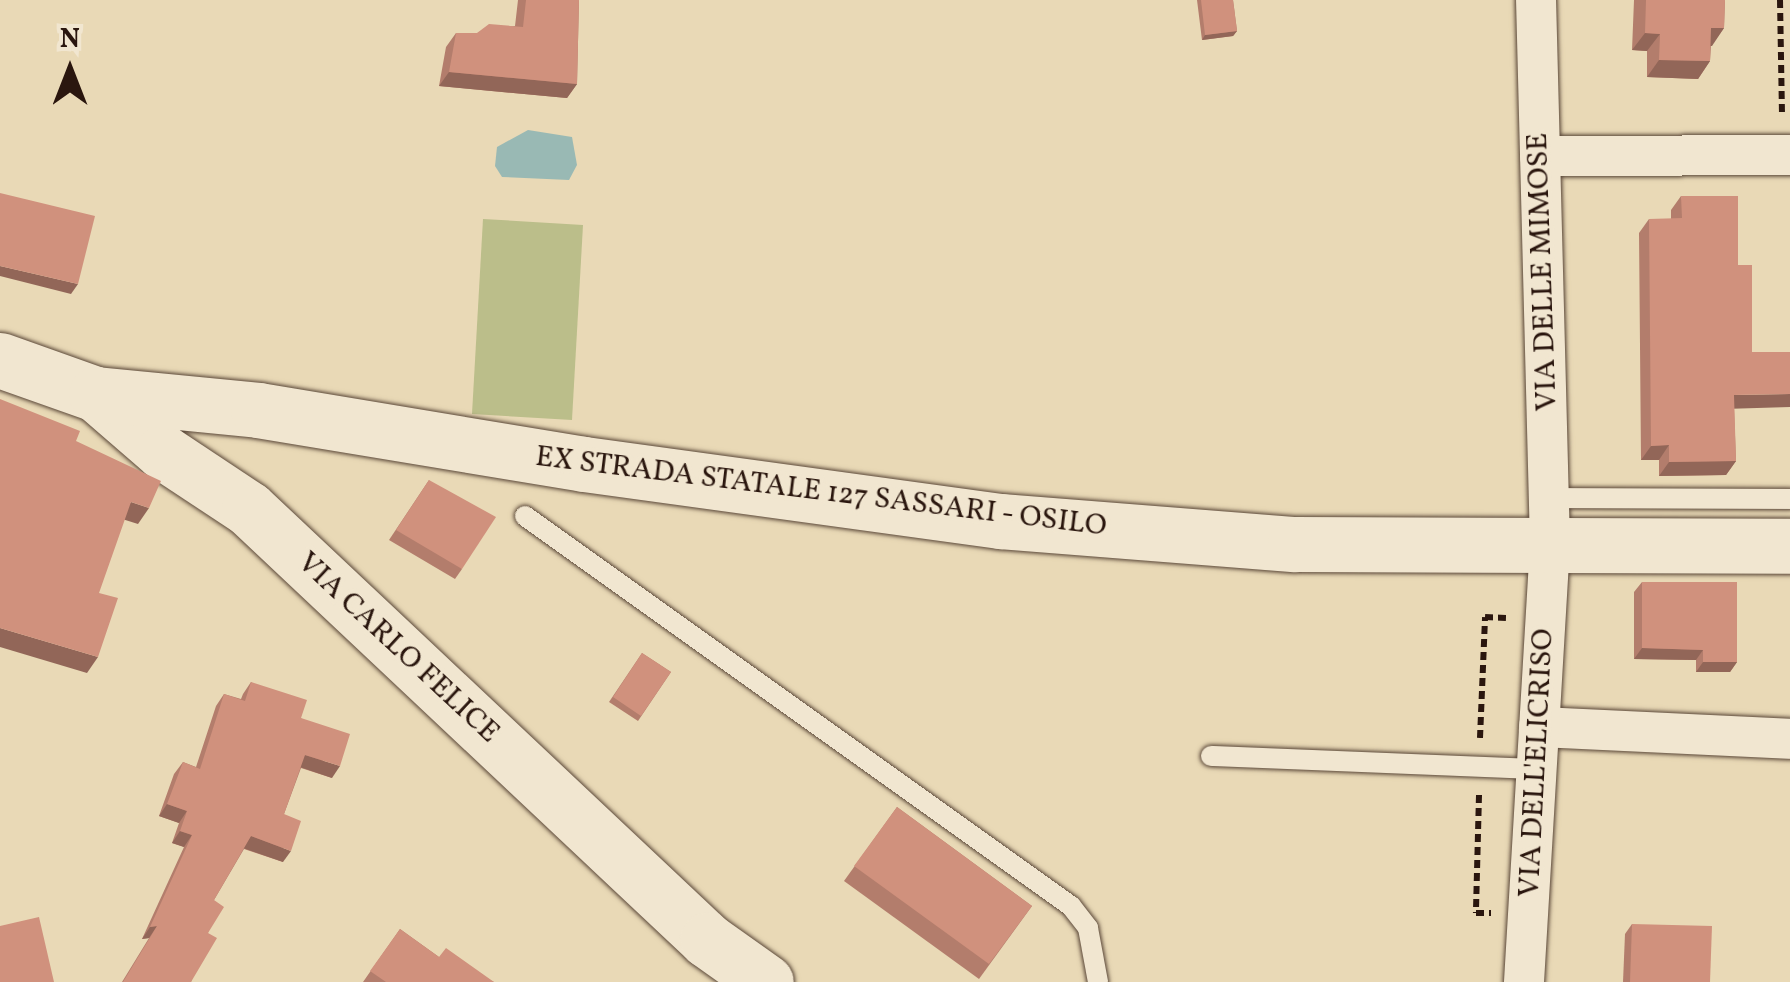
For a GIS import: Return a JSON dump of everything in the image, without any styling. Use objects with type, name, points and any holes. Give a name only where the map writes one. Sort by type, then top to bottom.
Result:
[{"type":"street","name":"VIA DELLE MIMOSE","points":[[1536,0],[1549,521]]},
{"type":"street","points":[[1540,156],[1786,155]]},
{"type":"street","name":"VIA CARLO FELICE","points":[[0,360],[96,394],[163,452],[249,509],[707,940],[766,982]]},
{"type":"street","name":"EX STRADA STATALE 127 SASSARI - OSILO","points":[[96,394],[258,410],[584,464],[1000,520],[1296,544],[1549,521],[1790,546]]},
{"type":"street","name":"VIA DELL'ELICRISO","points":[[1524,982],[1549,521]]},
{"type":"street","points":[[1539,726],[1790,739]]},
{"type":"lane","points":[[1549,521],[1790,499]]},
{"type":"lane","points":[[524,516],[1071,906],[1088,928],[1098,982]]},
{"type":"lane","points":[[1211,756],[1537,769]]},
{"type":"path","points":[[1780,0],[1786,155]]},
{"type":"green space","points":[[483,219],[583,225],[572,420],[472,414]]},
{"type":"water","points":[[528,130],[572,137],[577,165],[569,180],[502,177],[495,166],[497,147]]},
{"type":"building","points":[[526,0],[579,0],[577,84],[449,72],[456,33],[477,33],[489,24],[523,27]]},
{"type":"building","points":[[1201,0],[1233,0],[1237,31],[1205,35]]},
{"type":"building","points":[[1646,0],[1725,0],[1724,28],[1711,28],[1710,61],[1659,60],[1660,34],[1645,33]]},
{"type":"building","points":[[0,193],[95,216],[78,284],[0,266]]},
{"type":"building","points":[[1681,196],[1738,196],[1738,265],[1752,265],[1752,352],[1790,352],[1790,394],[1734,395],[1736,461],[1669,462],[1669,445],[1651,446],[1649,219],[1682,218]]},
{"type":"building","points":[[0,399],[80,431],[76,441],[161,481],[149,508],[131,502],[99,593],[118,598],[98,657],[0,628]]},
{"type":"building","points":[[429,480],[496,517],[462,569],[396,530]]},
{"type":"building","points":[[1642,582],[1737,582],[1737,662],[1703,662],[1703,650],[1642,648]]},
{"type":"building","points":[[642,653],[671,672],[641,716],[613,697]]},
{"type":"building","points":[[251,682],[307,700],[301,718],[350,734],[340,766],[305,755],[284,814],[301,821],[291,851],[251,836],[214,900],[224,907],[208,933],[217,938],[191,982],[123,982],[157,926],[150,927],[192,835],[180,831],[187,811],[167,804],[183,762],[200,769],[224,694],[245,701]]},
{"type":"building","points":[[897,807],[1032,906],[989,964],[854,866]]},
{"type":"building","points":[[39,917],[54,982],[0,982],[0,926]]},
{"type":"building","points":[[1632,924],[1712,926],[1710,982],[1630,982]]},
{"type":"building","points":[[400,929],[439,957],[446,948],[494,982],[386,982],[370,971]]}]
